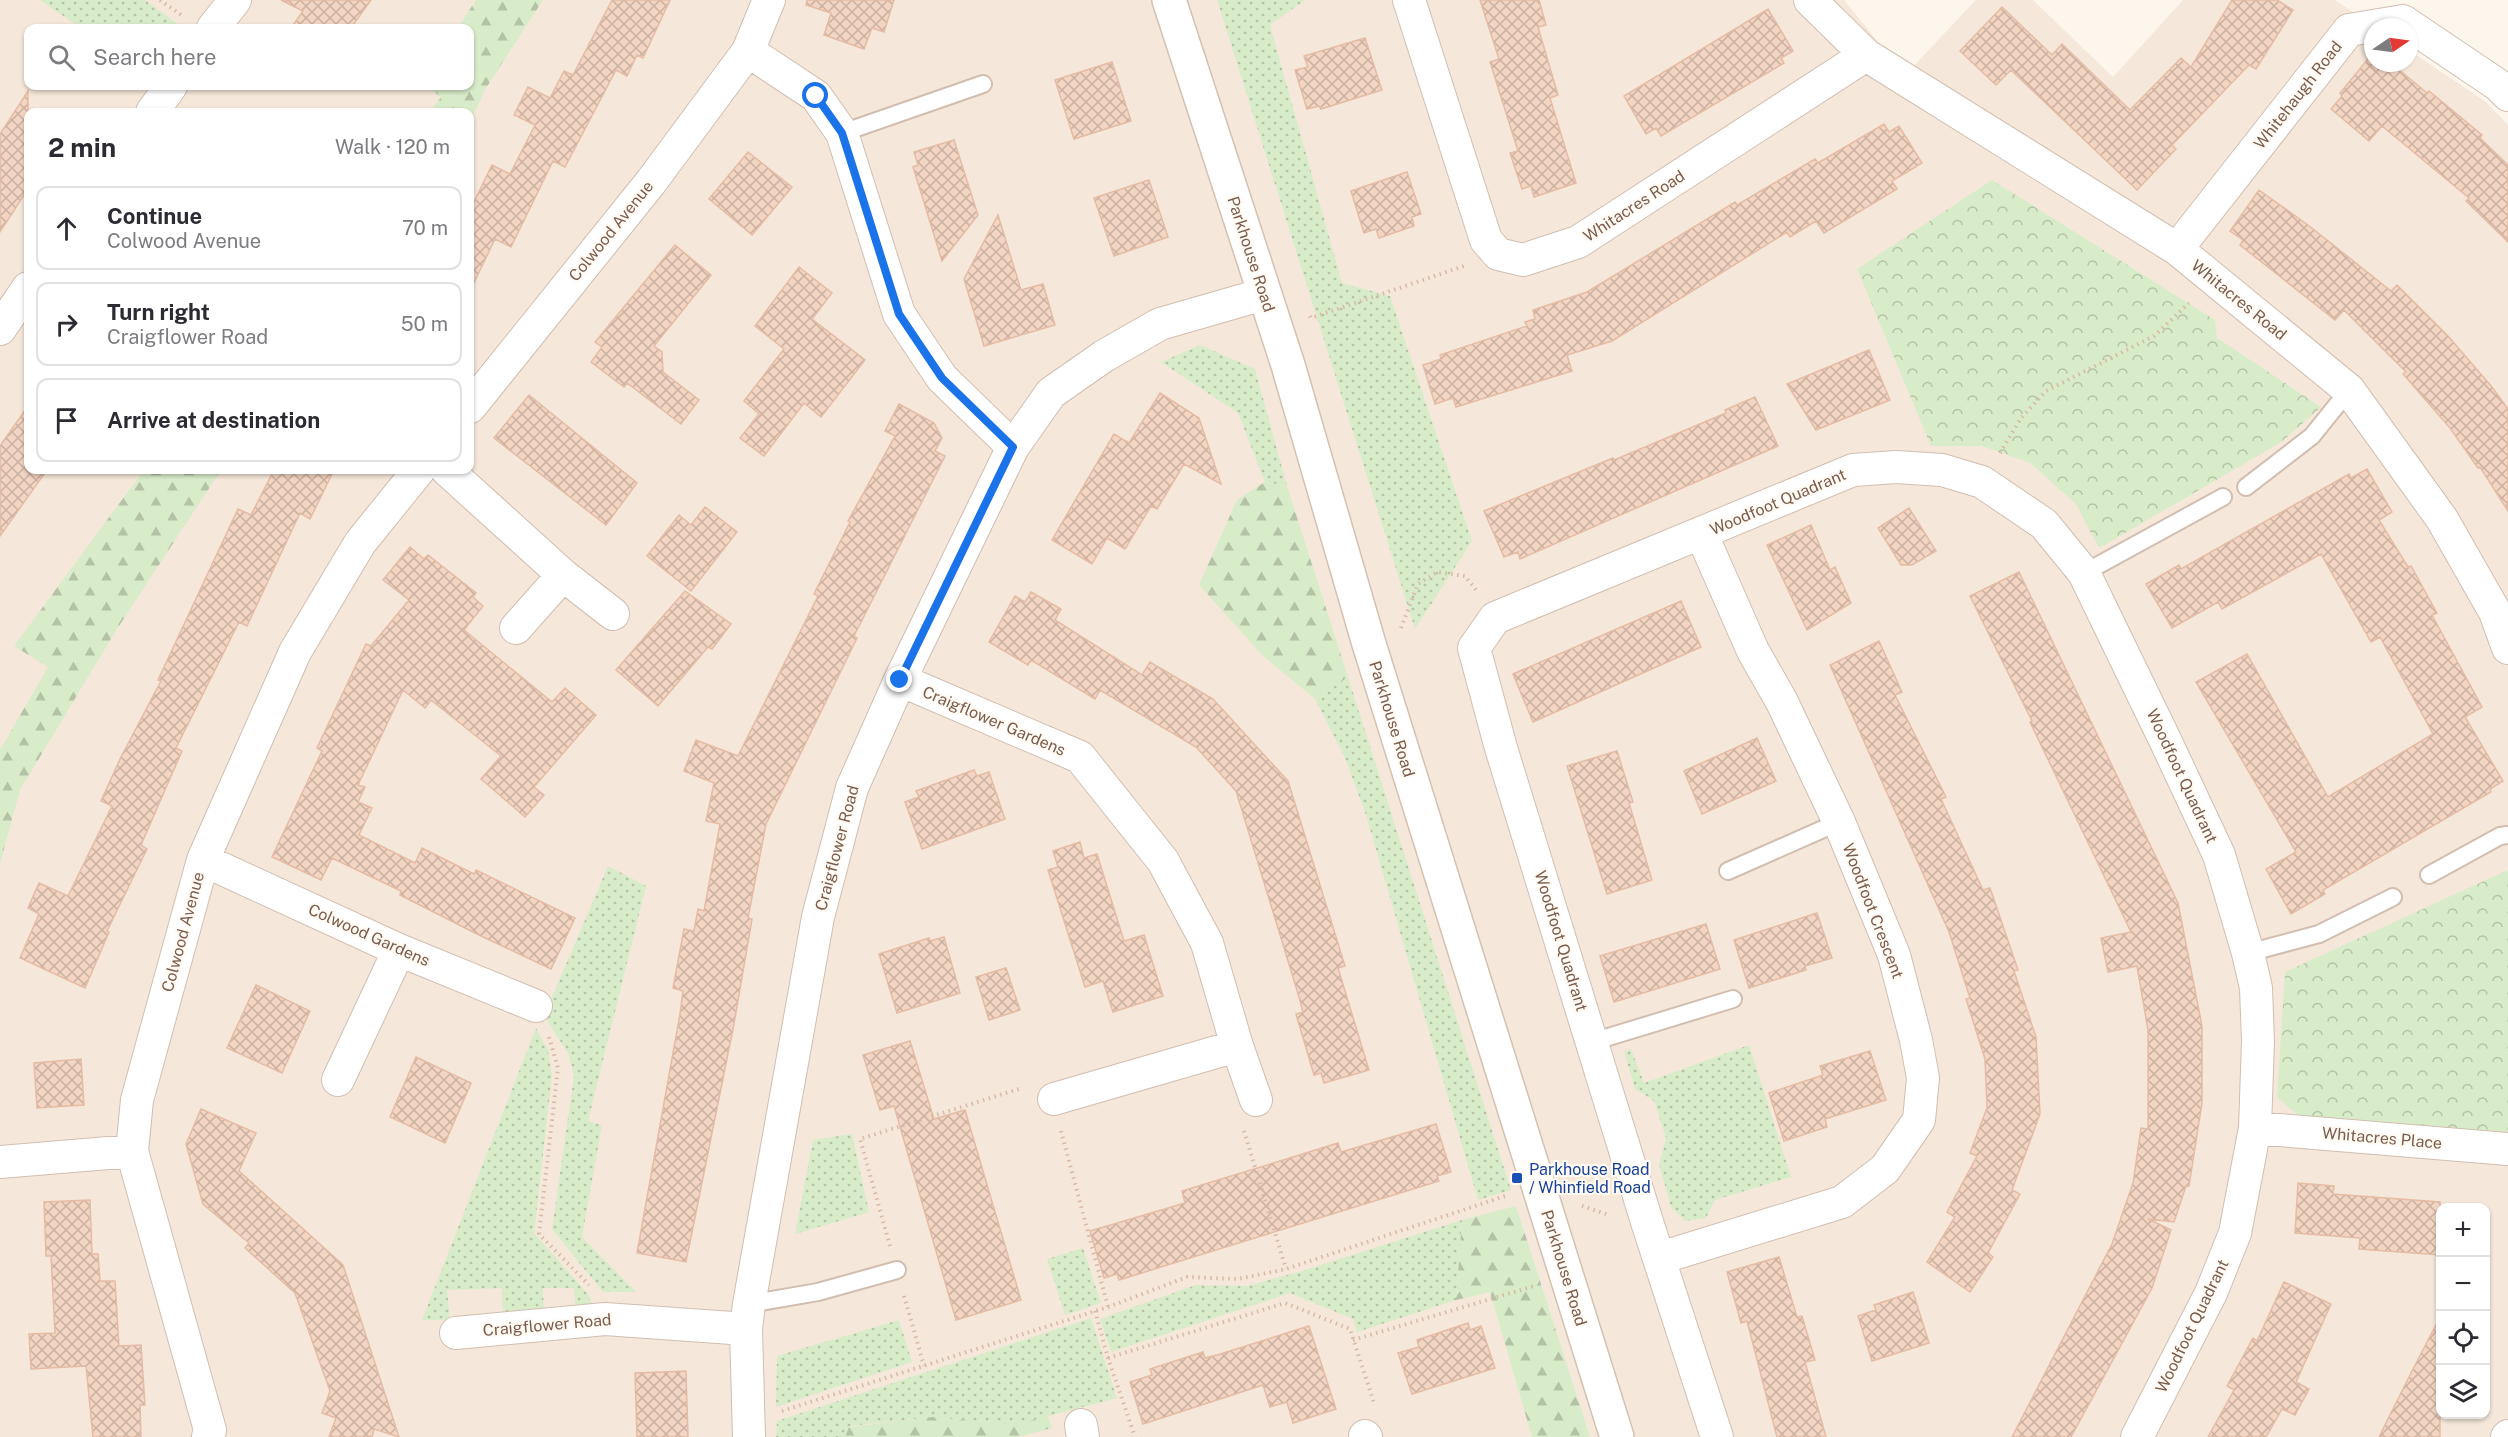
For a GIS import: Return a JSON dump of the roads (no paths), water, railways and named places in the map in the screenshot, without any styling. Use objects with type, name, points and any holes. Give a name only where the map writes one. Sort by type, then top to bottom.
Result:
[{"type":"main road","name":"Parkhouse Road","points":[[1169,0],[1288,365],[1370,644],[1617,1437]]},
{"type":"street","points":[[216,24],[235,0]]},
{"type":"street","name":"Colwood Avenue","points":[[474,402],[651,182],[748,51],[770,0]]},
{"type":"street","name":"Whitacres Road","points":[[1409,0],[1486,240],[1498,254],[1522,260],[1578,242],[1866,55]]},
{"type":"street","name":"Whitacres Road","points":[[1810,0],[1866,55],[2177,249],[2349,390],[2442,519],[2495,612],[2508,648]]},
{"type":"street","name":"Whitehaugh Road","points":[[2177,249],[2349,30],[2403,21],[2498,85],[2508,95]]},
{"type":"street","points":[[748,51],[816,96],[842,133],[899,314],[942,378],[1013,447]]},
{"type":"street","points":[[155,108],[168,90]]},
{"type":"street","points":[[0,329],[24,294]]},
{"type":"street","name":"Craigflower Road","points":[[749,1427],[748,1316],[818,917],[852,788],[900,680],[1013,447],[1050,393],[1104,356],[1160,324],[1263,294]]},
{"type":"street","name":"Woodfoot Quadrant","points":[[1717,1437],[1648,1225],[1501,748],[1474,648],[1495,618],[1702,535],[1853,470],[1896,467],[1942,470],[1982,482],[2044,524],[2084,573],[2219,855],[2248,953],[2256,988],[2258,1041],[2255,1128],[2235,1233],[2211,1293],[2137,1437]]},
{"type":"street","name":"Colwood Avenue","points":[[208,1437],[210,1430],[132,1151],[137,1100],[203,860],[295,652],[360,543],[416,474]]},
{"type":"street","points":[[451,474],[563,575],[613,614]]},
{"type":"street","name":"Woodfoot Crescent","points":[[1660,1258],[1842,1202],[1885,1169],[1919,1120],[1923,1078],[1916,1040],[1894,955],[1839,822],[1782,702],[1753,651],[1702,535]]},
{"type":"street","points":[[516,628],[563,575]]},
{"type":"street","name":"Craigflower Gardens","points":[[900,680],[1080,757],[1163,861],[1207,943],[1237,1046],[1256,1100]]},
{"type":"street","name":"Colwood Gardens","points":[[203,860],[399,950],[536,1006]]},
{"type":"street","points":[[338,1080],[399,950]]},
{"type":"street","points":[[1054,1099],[1237,1046]]},
{"type":"street","name":"Whitacres Place","points":[[2255,1128],[2508,1149]]},
{"type":"street","points":[[0,1162],[132,1151]]},
{"type":"street","name":"Craigflower Road","points":[[456,1333],[605,1318],[748,1316]]},
{"type":"lane","points":[[842,133],[983,84]]},
{"type":"lane","points":[[2246,488],[2312,436],[2349,390]]},
{"type":"lane","points":[[2084,573],[2223,497]]},
{"type":"lane","points":[[1728,872],[1839,822]]},
{"type":"lane","points":[[2429,876],[2500,836],[2508,835]]},
{"type":"lane","points":[[2248,953],[2319,934],[2393,897]]},
{"type":"lane","points":[[1592,1042],[1733,999]]},
{"type":"lane","points":[[748,1316],[818,1292],[897,1270]]},
{"type":"place","name":"Parkhouse Road / Whinfield Road","points":[[1517,1178]]}]
